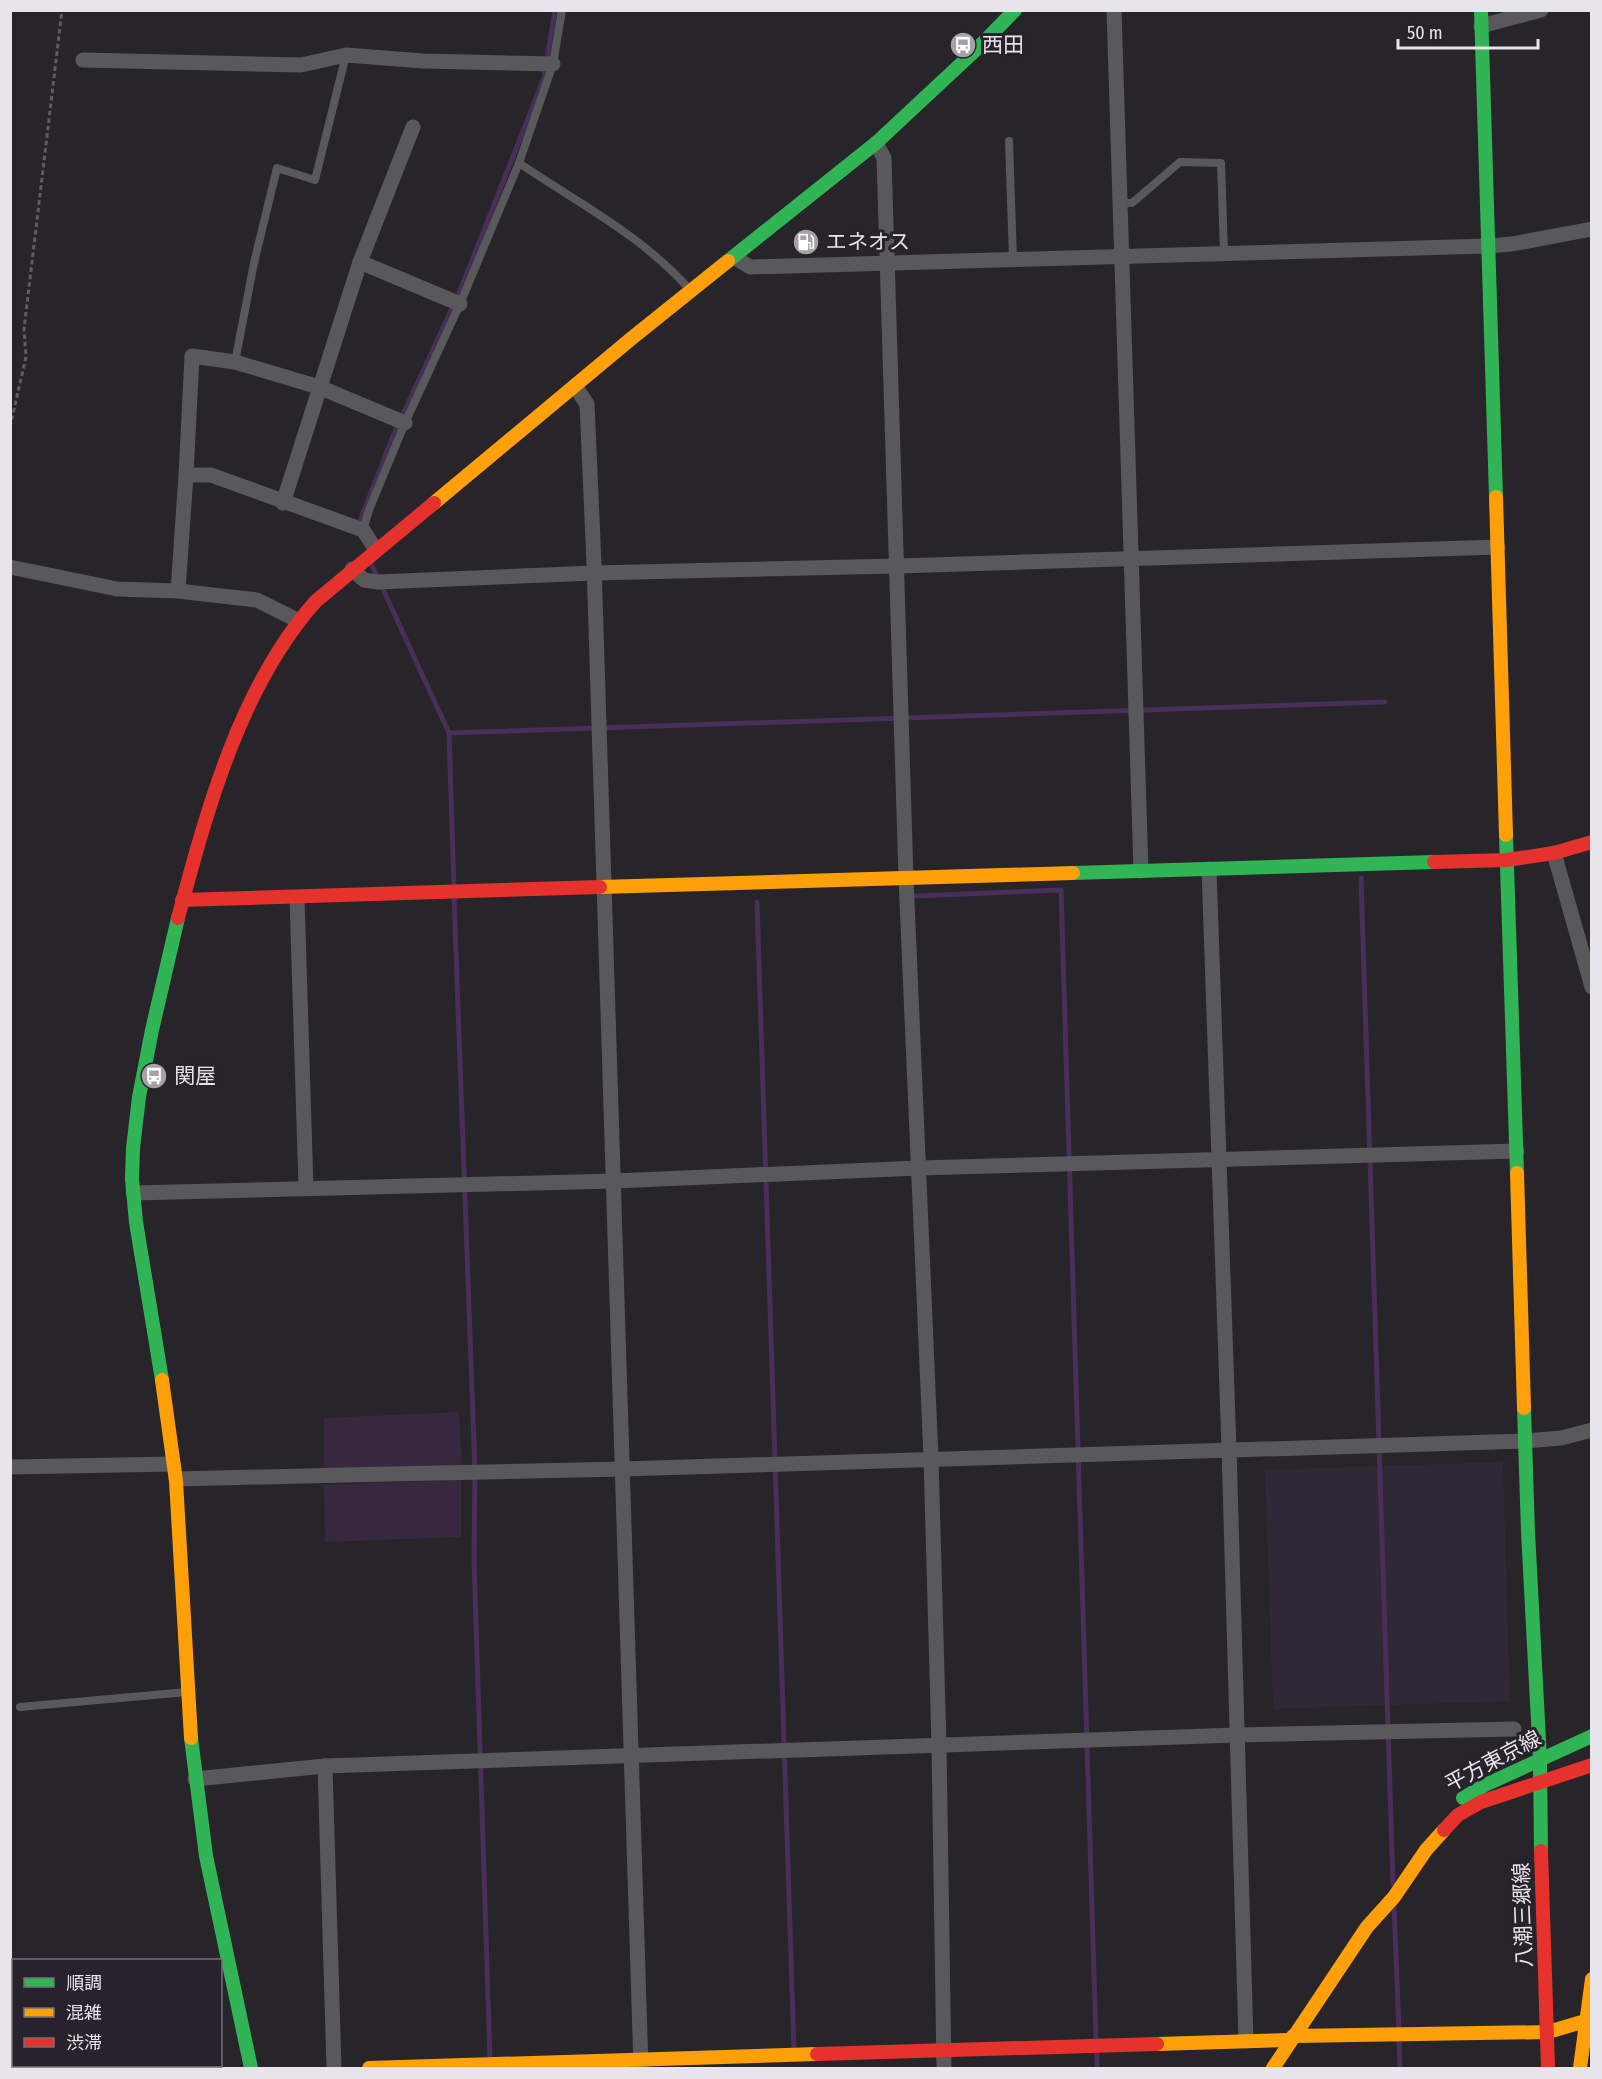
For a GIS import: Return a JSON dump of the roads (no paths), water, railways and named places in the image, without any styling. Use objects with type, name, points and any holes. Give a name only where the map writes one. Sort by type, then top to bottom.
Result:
[{"type":"main road","points":[[251,2068],[225,1972],[203,1841],[195,1779],[176,1479],[133,1193],[132,1164],[146,1059],[182,900],[196,850],[239,728],[278,647],[297,620],[316,601],[691,291],[876,143],[980,47],[1015,10]]},
{"type":"main road","name":"八潮三郷線","points":[[1481,10],[1527,1532],[1540,1759],[1548,2068]]},
{"type":"main road","points":[[182,900],[1507,860],[1554,853],[1592,842]]},
{"type":"main road","name":"平方東京線","points":[[1426,1829],[1451,1806],[1485,1785],[1574,1742],[1592,1736]]},
{"type":"main road","name":"平方東京線","points":[[1273,2068],[1367,1927],[1394,1897],[1426,1850],[1458,1815],[1481,1802],[1592,1765]]},
{"type":"main road","name":"平方東京線","points":[[1367,1927],[1383,1890],[1406,1855]]},
{"type":"main road","points":[[1580,2068],[1592,1979]]},
{"type":"main road","points":[[369,2068],[641,2064],[944,2051],[1246,2042],[1291,2038],[1548,2032],[1592,2019]]},
{"type":"street","points":[[1114,10],[1141,871]]},
{"type":"street","points":[[1481,26],[1541,10]]},
{"type":"street","points":[[83,60],[301,64],[346,55],[423,61],[553,64]]},
{"type":"street","points":[[283,503],[360,262],[413,127]]},
{"type":"street","points":[[876,143],[884,158],[906,878],[931,1458],[939,1745],[944,2068]]},
{"type":"street","points":[[734,257],[750,267],[1488,246],[1592,229]]},
{"type":"street","points":[[360,262],[459,304]]},
{"type":"street","points":[[178,591],[192,356],[235,362],[320,387],[405,423]]},
{"type":"street","points":[[575,386],[587,404],[594,573],[641,2064]]},
{"type":"street","points":[[186,476],[211,475],[283,503],[363,530],[376,550]]},
{"type":"street","points":[[352,570],[364,580],[378,582],[594,573],[1498,547]]},
{"type":"street","points":[[10,567],[117,590],[178,591],[257,600],[297,620]]},
{"type":"street","points":[[1554,853],[1592,987]]},
{"type":"street","points":[[1209,869],[1246,2042]]},
{"type":"street","points":[[297,898],[306,1188]]},
{"type":"street","points":[[133,1193],[614,1181],[919,1168],[1517,1151]]},
{"type":"street","points":[[176,1479],[623,1469],[1526,1441],[1561,1438],[1592,1430]]},
{"type":"street","points":[[10,1467],[173,1464]]},
{"type":"street","points":[[195,1779],[325,1766],[1238,1735],[1514,1729]]},
{"type":"street","points":[[325,1766],[334,2068]]},
{"type":"lane","points":[[363,530],[405,423],[519,163],[553,64],[562,10]]},
{"type":"lane","points":[[235,362],[254,263],[277,168],[315,180],[346,55]]},
{"type":"lane","points":[[1010,141],[1013,259]]},
{"type":"lane","points":[[1121,203],[1132,203],[1180,162],[1221,163],[1224,252]]},
{"type":"lane","points":[[519,163],[637,240],[691,291]]},
{"type":"lane","points":[[20,1707],[189,1692]]},
{"type":"waterway","points":[[360,526],[393,436],[460,291],[544,78],[555,10]]},
{"type":"waterway","points":[[371,563],[449,733],[1385,702]]},
{"type":"waterway","points":[[449,733],[454,889]]},
{"type":"waterway","points":[[1361,878],[1393,1884]]},
{"type":"waterway","points":[[916,896],[1061,890],[1096,2040]]},
{"type":"waterway","points":[[454,898],[475,1471],[474,1560],[490,2061]]},
{"type":"waterway","points":[[757,902],[794,2052]]},
{"type":"waterway","points":[[1394,1905],[1399,2031]]},
{"type":"waterway","points":[[1399,2040],[1400,2068]]},
{"type":"waterway","points":[[1097,2049],[1097,2068]]},
{"type":"place","name":"西田","points":[[963,45]]},
{"type":"place","name":"エネオス","points":[[806,242]]},
{"type":"place","name":"関屋","points":[[154,1076]]}]
